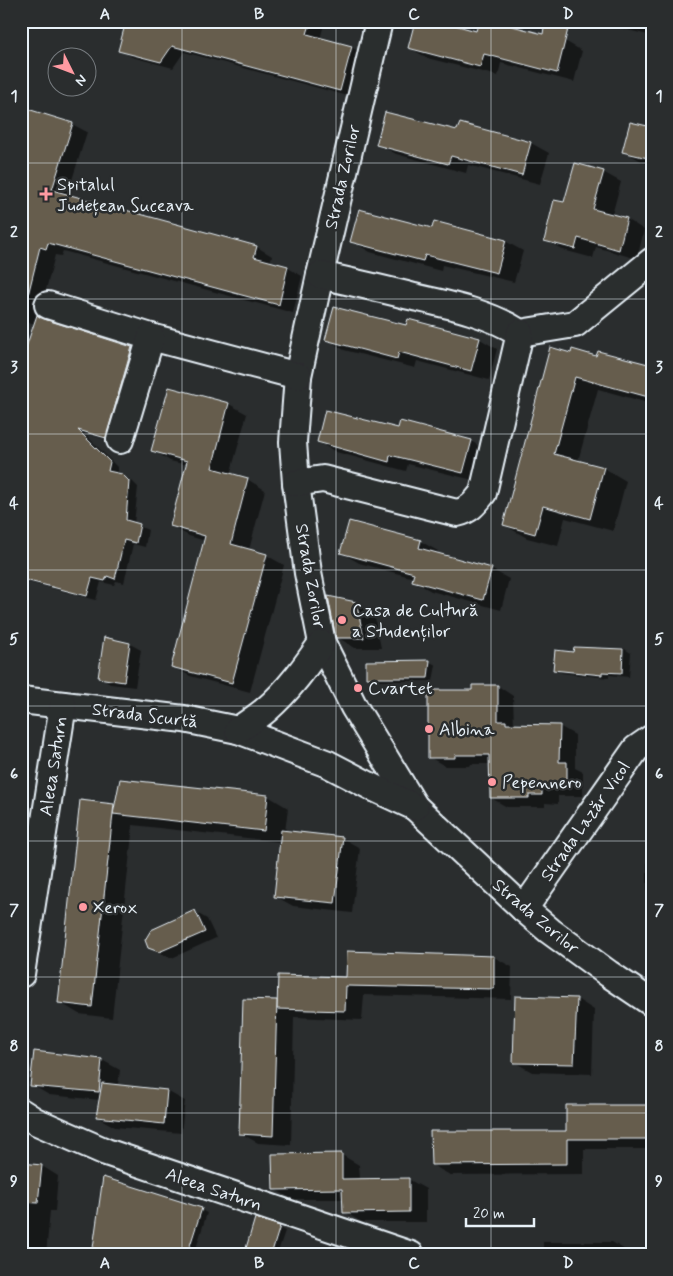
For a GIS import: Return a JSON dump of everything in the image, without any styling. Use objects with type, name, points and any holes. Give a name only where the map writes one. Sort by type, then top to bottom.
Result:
[{"type":"street","name":"Strada Zorilor","points":[[379,21],[298,376],[293,442],[296,483],[308,573],[322,643],[354,707],[415,807],[550,931],[608,974],[652,1003]]},
{"type":"street","points":[[320,275],[439,302],[490,317],[507,324],[520,333],[575,324],[652,261]]},
{"type":"street","points":[[48,304],[150,336],[298,376]]},
{"type":"street","points":[[296,483],[323,479],[456,514],[467,511],[484,492],[520,333]]},
{"type":"street","points":[[120,440],[150,336]]},
{"type":"street","points":[[238,730],[266,711],[284,693],[322,643]]},
{"type":"street","name":"Strada Scurtă","points":[[21,700],[184,719],[238,730],[328,764],[415,807]]},
{"type":"street","name":"Aleea Saturn","points":[[21,974],[63,705]]},
{"type":"street","name":"Strada Lazăr Vicol","points":[[524,909],[636,749],[652,738]]},
{"type":"street","name":"Aleea Saturn","points":[[21,1112],[35,1121],[106,1152],[411,1255]]},
{"type":"building","points":[[126,21],[311,21],[307,34],[352,46],[340,91],[172,46],[161,62],[118,51]]},
{"type":"building","points":[[415,21],[440,21],[476,31],[479,21],[493,21],[543,34],[545,21],[570,21],[557,73],[484,54],[480,67],[408,48]]},
{"type":"building","points":[[21,107],[73,123],[52,190],[257,246],[254,257],[288,266],[279,305],[48,243],[46,249],[40,247],[28,295],[21,295]]},
{"type":"building","points":[[385,112],[457,130],[460,123],[531,142],[522,175],[451,156],[448,164],[376,145]]},
{"type":"building","points":[[630,122],[652,127],[652,159],[622,152]]},
{"type":"building","points":[[575,163],[604,171],[593,209],[627,218],[619,250],[578,238],[575,249],[544,241],[554,200],[564,202]]},
{"type":"building","points":[[359,209],[432,228],[434,221],[506,240],[497,273],[425,255],[423,261],[350,242]]},
{"type":"building","points":[[334,307],[406,325],[408,319],[480,338],[471,371],[399,352],[397,359],[325,340]]},
{"type":"building","points":[[37,315],[44,319],[132,347],[106,438],[78,430],[110,462],[108,471],[122,474],[129,481],[126,520],[140,524],[136,543],[124,540],[115,579],[107,576],[105,581],[92,578],[87,596],[21,579],[21,362]]},
{"type":"building","points":[[550,347],[571,353],[572,349],[596,356],[598,351],[652,365],[652,398],[575,377],[554,454],[604,467],[590,519],[543,506],[535,534],[503,525]]},
{"type":"building","points":[[169,387],[229,403],[212,468],[248,478],[231,544],[267,554],[232,683],[171,667],[205,536],[170,526],[187,461],[151,451]]},
{"type":"building","points":[[325,410],[398,428],[400,421],[472,440],[463,473],[390,455],[389,462],[317,442]]},
{"type":"building","points":[[349,521],[421,540],[419,548],[492,568],[483,600],[412,581],[414,573],[340,553]]},
{"type":"building","name":"Casa de Cultură a Studenților","points":[[328,596],[356,602],[364,638],[336,638]]},
{"type":"building","points":[[104,637],[130,643],[124,682],[98,678]]},
{"type":"building","points":[[574,647],[623,649],[622,673],[602,672],[602,675],[553,670],[555,650],[573,652]]},
{"type":"building","points":[[430,660],[428,678],[366,678],[366,661]]},
{"type":"building","points":[[472,685],[498,685],[498,721],[506,721],[506,724],[560,725],[559,762],[567,762],[567,787],[542,788],[542,795],[529,795],[529,798],[490,798],[489,755],[455,755],[455,758],[428,758],[428,690],[472,690]]},
{"type":"building","points":[[120,779],[268,795],[264,831],[113,814]]},
{"type":"building","points":[[80,800],[114,804],[92,1007],[58,1003]]},
{"type":"building","points":[[281,830],[343,837],[335,903],[274,897]]},
{"type":"building","points":[[195,910],[205,932],[159,952],[148,948],[145,940],[151,930]]},
{"type":"building","points":[[347,951],[494,956],[494,989],[346,986],[345,1011],[277,1009],[278,975],[346,977]]},
{"type":"building","points":[[515,996],[577,998],[574,1064],[513,1063]]},
{"type":"building","points":[[243,999],[277,1000],[273,1136],[239,1134]]},
{"type":"building","points":[[34,1051],[102,1059],[99,1092],[30,1086]]},
{"type":"building","points":[[102,1083],[167,1090],[164,1124],[96,1117]]},
{"type":"building","points":[[566,1105],[652,1105],[652,1139],[567,1139],[567,1164],[431,1165],[430,1131],[566,1131]]},
{"type":"building","points":[[342,1153],[342,1179],[409,1178],[409,1212],[343,1213],[342,1189],[273,1190],[272,1154]]},
{"type":"building","points":[[21,1163],[42,1165],[38,1203],[21,1202]]},
{"type":"building","points":[[103,1177],[202,1208],[187,1255],[92,1255]]},
{"type":"building","points":[[255,1218],[280,1226],[271,1255],[244,1255]]},
{"type":"place","name":"Spitalul Județean Suceava","points":[[46,194]]},
{"type":"place","name":"Casa de Cultură a Studenților","points":[[342,620]]},
{"type":"place","name":"Cvartet","points":[[358,688]]},
{"type":"place","name":"Albina","points":[[429,729]]},
{"type":"place","name":"Pepennero","points":[[492,782]]},
{"type":"place","name":"Xerox","points":[[83,907]]}]
